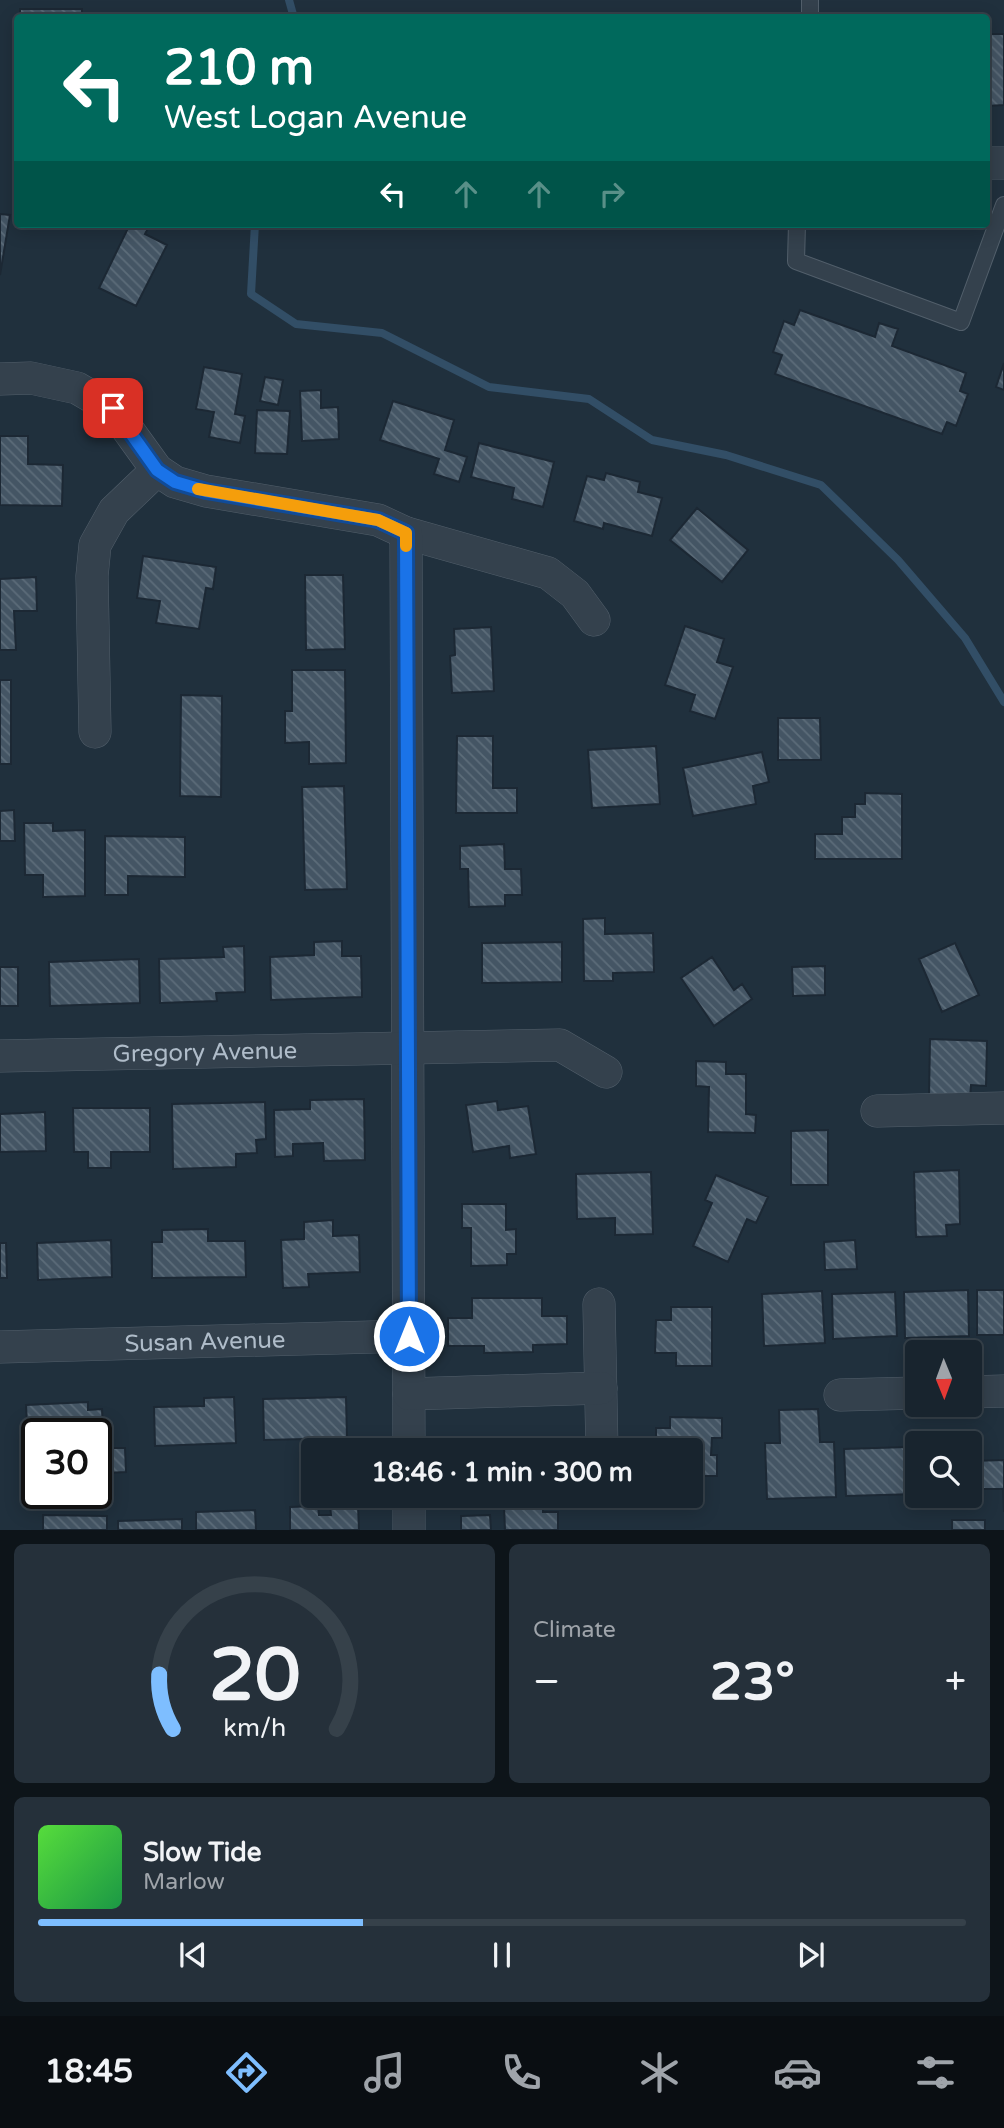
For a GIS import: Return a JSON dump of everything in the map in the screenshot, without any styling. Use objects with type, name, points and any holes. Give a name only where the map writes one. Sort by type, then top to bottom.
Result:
[{"type":"street","points":[[0,379],[31,379],[77,388],[113,408],[157,470],[175,482],[206,491],[378,520],[406,533],[548,573],[575,594],[594,620]]},
{"type":"street","points":[[95,733],[92,576],[95,545],[114,511],[157,470]]},
{"type":"street","points":[[406,533],[410,1047],[409,1438]]},
{"type":"street","name":"Gregory Avenue","points":[[0,1056],[560,1045],[606,1072]]},
{"type":"street","points":[[877,1111],[1004,1108]]},
{"type":"street","points":[[599,1304],[602,1438]]},
{"type":"street","name":"Susan Avenue","points":[[0,1346],[409,1336]]},
{"type":"street","points":[[409,1394],[601,1388]]},
{"type":"street","points":[[982,1392],[1004,1391]]},
{"type":"street","points":[[840,1395],[905,1393]]},
{"type":"street","points":[[409,1508],[409,1530]]},
{"type":"lane","points":[[797,228],[796,261],[961,322],[1004,205]]},
{"type":"building","points":[[20,9],[82,9],[82,14],[20,14]]},
{"type":"building","points":[[990,34],[1004,34],[1004,105],[990,106]]},
{"type":"building","points":[[0,214],[10,215],[0,275]]},
{"type":"building","points":[[128,228],[148,228],[145,234],[167,245],[136,306],[99,288]]},
{"type":"building","points":[[800,310],[875,337],[879,323],[898,329],[892,346],[966,373],[960,391],[968,394],[956,426],[947,422],[942,434],[775,374],[782,355],[773,352],[784,321],[794,325]]},
{"type":"building","points":[[1004,363],[1004,390],[996,387]]},
{"type":"building","points":[[204,367],[242,374],[235,414],[245,416],[240,443],[209,437],[214,412],[196,409]]},
{"type":"building","points":[[265,377],[283,380],[278,405],[260,401]]},
{"type":"building","points":[[321,390],[321,408],[338,407],[339,439],[302,441],[300,391]]},
{"type":"building","points":[[393,401],[454,420],[445,450],[467,457],[459,482],[434,474],[439,459],[380,440]]},
{"type":"building","points":[[257,410],[290,411],[287,454],[255,453]]},
{"type":"building","points":[[0,436],[28,436],[28,464],[63,465],[62,506],[0,505]]},
{"type":"building","points":[[479,443],[554,462],[543,507],[512,499],[514,488],[471,477]]},
{"type":"building","points":[[606,473],[640,482],[638,492],[662,498],[652,536],[604,523],[603,529],[574,521],[587,476],[604,480]]},
{"type":"building","points":[[697,508],[748,550],[722,582],[670,540]]},
{"type":"building","points":[[143,556],[216,567],[213,589],[206,588],[199,629],[156,623],[160,601],[137,598]]},
{"type":"building","points":[[305,575],[343,575],[345,649],[306,650]]},
{"type":"building","points":[[36,577],[37,611],[14,611],[16,650],[0,650],[0,579]]},
{"type":"building","points":[[685,626],[724,639],[717,662],[733,667],[715,719],[690,711],[695,695],[665,685]]},
{"type":"building","points":[[491,627],[494,691],[452,693],[450,656],[455,655],[454,629]]},
{"type":"building","points":[[292,670],[345,670],[346,763],[309,764],[309,742],[285,743],[285,711],[292,711]]},
{"type":"building","points":[[0,680],[11,680],[11,764],[0,764]]},
{"type":"building","points":[[181,695],[222,696],[221,797],[180,796]]},
{"type":"building","points":[[778,718],[820,718],[821,760],[778,760]]},
{"type":"building","points":[[457,736],[493,736],[493,788],[517,788],[517,813],[456,813]]},
{"type":"building","points":[[656,746],[660,804],[592,808],[588,750]]},
{"type":"building","points":[[762,752],[769,782],[753,786],[756,804],[693,816],[683,768]]},
{"type":"building","points":[[344,786],[347,889],[305,890],[302,787]]},
{"type":"building","points":[[865,793],[902,794],[902,859],[815,859],[815,834],[842,834],[842,817],[855,817],[855,804],[865,804]]},
{"type":"building","points":[[14,810],[15,841],[0,841],[0,811]]},
{"type":"building","points":[[24,823],[53,823],[53,831],[85,830],[85,896],[43,897],[43,875],[25,875]]},
{"type":"building","points":[[105,836],[185,837],[185,877],[128,876],[128,895],[105,895]]},
{"type":"building","points":[[504,844],[505,869],[521,869],[522,895],[505,895],[505,906],[469,907],[468,869],[460,869],[460,846]]},
{"type":"building","points":[[605,918],[605,934],[653,933],[654,972],[613,973],[613,981],[584,981],[583,919]]},
{"type":"building","points":[[342,941],[342,956],[361,956],[362,997],[271,1000],[270,957],[314,955],[314,942]]},
{"type":"building","points":[[562,942],[562,982],[482,983],[482,943]]},
{"type":"building","points":[[955,943],[979,995],[942,1012],[919,959]]},
{"type":"building","points":[[244,946],[245,992],[216,993],[217,1001],[160,1003],[159,959],[224,957],[223,947]]},
{"type":"building","points":[[712,957],[734,990],[742,984],[752,999],[714,1026],[681,978]]},
{"type":"building","points":[[139,959],[140,1003],[50,1006],[49,962]]},
{"type":"building","points":[[825,966],[825,995],[793,996],[792,967]]},
{"type":"building","points":[[0,967],[18,967],[18,1006],[0,1006]]},
{"type":"building","points":[[930,1039],[987,1041],[986,1086],[971,1085],[970,1098],[929,1097]]},
{"type":"building","points":[[696,1061],[726,1062],[726,1074],[746,1074],[746,1114],[756,1115],[755,1133],[708,1132],[709,1087],[696,1086]]},
{"type":"building","points":[[364,1099],[365,1160],[324,1161],[323,1143],[293,1144],[293,1156],[275,1157],[274,1110],[310,1109],[310,1100]]},
{"type":"building","points":[[497,1101],[498,1110],[528,1106],[536,1154],[510,1158],[509,1146],[473,1152],[466,1105]]},
{"type":"building","points":[[265,1102],[266,1139],[256,1140],[257,1153],[236,1154],[236,1167],[173,1169],[172,1104]]},
{"type":"building","points":[[73,1108],[150,1108],[150,1152],[111,1152],[111,1168],[88,1168],[88,1152],[74,1152]]},
{"type":"building","points":[[45,1112],[46,1151],[0,1152],[0,1114]]},
{"type":"building","points":[[828,1130],[828,1185],[791,1185],[791,1131]]},
{"type":"building","points":[[959,1170],[960,1224],[946,1225],[947,1236],[916,1237],[914,1172]]},
{"type":"building","points":[[651,1172],[653,1234],[615,1235],[615,1218],[577,1219],[576,1174]]},
{"type":"building","points":[[716,1175],[768,1197],[756,1223],[747,1219],[728,1262],[693,1246],[712,1203],[705,1200]]},
{"type":"building","points":[[462,1204],[506,1204],[506,1230],[516,1229],[516,1254],[507,1254],[507,1265],[471,1266],[471,1228],[462,1228]]},
{"type":"building","points":[[333,1220],[333,1236],[359,1235],[360,1272],[308,1274],[309,1287],[283,1288],[281,1240],[304,1239],[304,1222]]},
{"type":"building","points":[[208,1229],[208,1241],[245,1241],[246,1277],[152,1278],[152,1242],[162,1242],[162,1230]]},
{"type":"building","points":[[111,1240],[112,1277],[38,1280],[37,1243]]},
{"type":"building","points":[[855,1240],[857,1269],[825,1270],[824,1242]]},
{"type":"building","points":[[0,1243],[6,1243],[7,1278],[0,1278]]},
{"type":"building","points":[[968,1290],[969,1336],[905,1338],[904,1292]]},
{"type":"building","points":[[977,1290],[1004,1290],[1004,1335],[977,1335]]},
{"type":"building","points":[[822,1291],[825,1343],[764,1346],[762,1294]]},
{"type":"building","points":[[895,1292],[897,1336],[833,1339],[832,1294]]},
{"type":"building","points":[[472,1298],[542,1298],[542,1316],[567,1316],[567,1344],[533,1345],[533,1352],[484,1353],[484,1346],[448,1346],[448,1318],[472,1318]]},
{"type":"building","points":[[671,1307],[712,1307],[712,1366],[676,1366],[676,1353],[655,1353],[656,1320],[671,1320]]},
{"type":"building","points":[[234,1397],[236,1443],[155,1446],[154,1407],[204,1406],[204,1398]]},
{"type":"building","points":[[346,1397],[347,1438],[264,1440],[263,1399]]},
{"type":"building","points":[[88,1402],[88,1410],[102,1409],[102,1418],[27,1418],[26,1405]]},
{"type":"building","points":[[818,1409],[820,1442],[834,1442],[836,1497],[767,1499],[765,1443],[780,1443],[779,1410]]},
{"type":"building","points":[[670,1417],[722,1418],[722,1438],[712,1438],[711,1455],[717,1455],[717,1476],[703,1476],[703,1438],[656,1438],[656,1428],[670,1428]]},
{"type":"building","points":[[905,1447],[905,1494],[846,1496],[844,1449]]},
{"type":"building","points":[[112,1448],[125,1448],[126,1472],[112,1473]]},
{"type":"building","points":[[1004,1460],[1004,1512],[1003,1489],[982,1489],[982,1461]]},
{"type":"building","points":[[290,1507],[318,1508],[319,1515],[331,1515],[330,1508],[358,1508],[359,1530],[290,1530]]},
{"type":"building","points":[[504,1508],[543,1508],[543,1512],[558,1512],[558,1530],[505,1530]]},
{"type":"building","points":[[255,1510],[256,1530],[196,1530],[196,1512]]},
{"type":"building","points":[[43,1515],[107,1516],[107,1530],[43,1530]]},
{"type":"building","points":[[490,1515],[491,1530],[461,1530],[461,1516]]},
{"type":"building","points":[[182,1519],[182,1530],[118,1530],[118,1521]]},
{"type":"building","points":[[952,1520],[985,1520],[985,1530],[952,1530]]},
{"type":"waterway","points":[[289,0],[293,14]]},
{"type":"waterway","points":[[255,228],[251,294],[296,324],[382,333],[489,387],[589,399],[652,440],[726,455],[821,485],[898,560],[965,638],[1004,702]]},
{"type":"slow traffic","points":[[198,489],[378,520],[406,533],[406,546]]},
{"type":"route","points":[[113,408],[157,470],[175,482],[206,491],[378,520],[406,533],[409,1336]]}]
